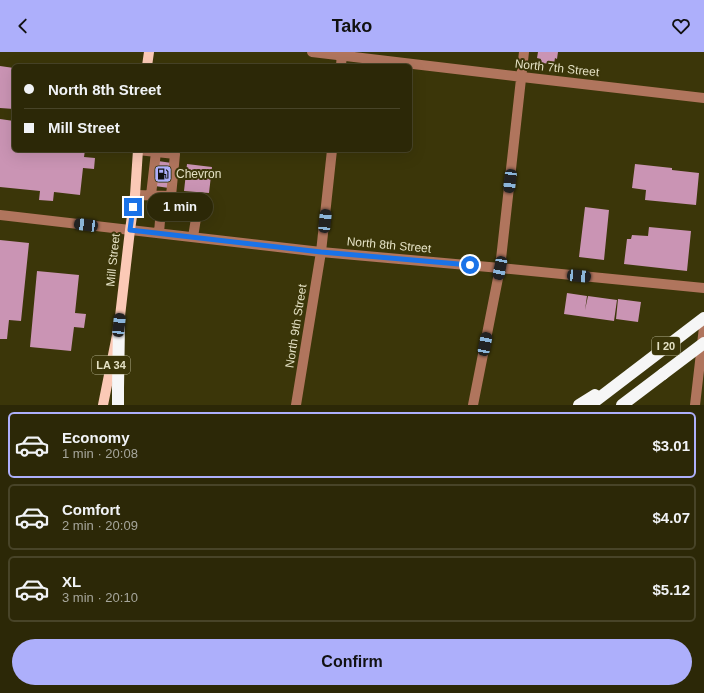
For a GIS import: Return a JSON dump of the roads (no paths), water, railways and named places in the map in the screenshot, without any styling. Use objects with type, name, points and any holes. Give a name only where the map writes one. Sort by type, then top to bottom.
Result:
[{"type":"highway","name":"I 20","points":[[590,405],[704,318]]},
{"type":"highway","points":[[118,405],[119,325]]},
{"type":"highway","name":"I 20","points":[[622,405],[704,343]]},
{"type":"highway","points":[[579,405],[629,374]]},
{"type":"highway","points":[[631,405],[663,374]]},
{"type":"main road","points":[[148,64],[149,52]]},
{"type":"main road","name":"Mill Street","points":[[119,325],[135,195],[138,152]]},
{"type":"main road","name":"LA 34","points":[[103,405],[119,325]]},
{"type":"street","name":"North 7th Street","points":[[312,52],[342,54],[522,78],[704,98]]},
{"type":"street","points":[[474,405],[500,268],[524,52]]},
{"type":"street","points":[[341,64],[342,54]]},
{"type":"street","points":[[151,195],[156,152],[176,154],[159,233]]},
{"type":"street","name":"North 9th Street","points":[[296,405],[321,252],[332,152]]},
{"type":"street","points":[[135,195],[166,196],[198,206],[193,237]]},
{"type":"street","name":"North 8th Street","points":[[0,215],[321,252],[704,288]]},
{"type":"street","points":[[695,405],[704,327]]},
{"type":"place","name":"Chevron","points":[[163,174]]}]
